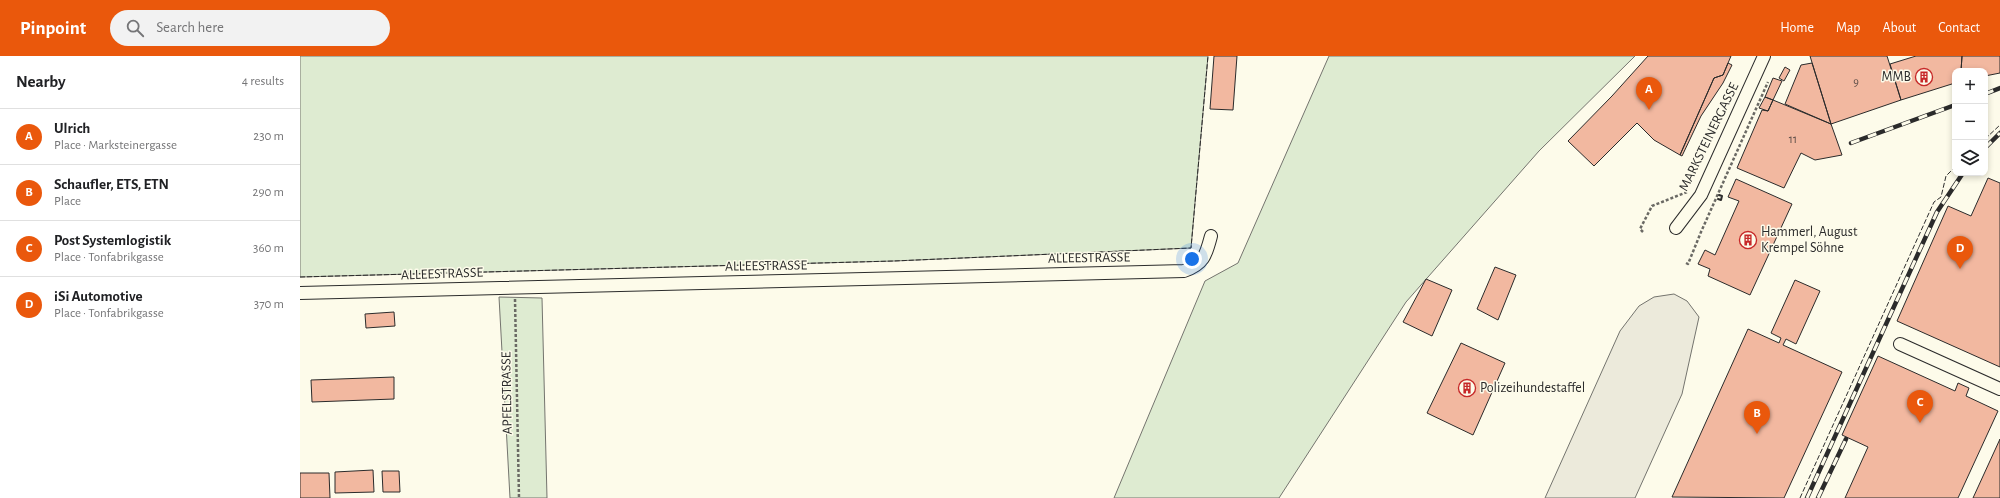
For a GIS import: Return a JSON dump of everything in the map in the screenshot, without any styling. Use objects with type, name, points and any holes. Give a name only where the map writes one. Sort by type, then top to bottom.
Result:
[{"type":"street","name":"MARKSTEINERGASSE","points":[[1676,228],[1701,195],[1764,56]]},
{"type":"street","name":"ALLEESTRASSE","points":[[300,293],[1184,271],[1193,268],[1205,258],[1211,236]]},
{"type":"street","points":[[1900,344],[2000,389]]},
{"type":"path","points":[[1686,263],[1688,264],[1769,78]]},
{"type":"path","points":[[1643,232],[1640,229],[1652,206],[1688,191]]},
{"type":"path","name":"APFELSTRASSE","points":[[514,287],[519,498]]},
{"type":"green space","points":[[300,56],[1208,56],[1191,248],[894,261],[300,277]]},
{"type":"green space","points":[[1329,56],[1635,56],[1539,151],[1406,302],[1279,498],[1114,498],[1205,281],[1238,263]]},
{"type":"green space","points":[[499,297],[542,298],[547,498],[510,498]]},
{"type":"shaded area","points":[[1674,294],[1687,301],[1699,317],[1682,394],[1635,498],[1545,498],[1620,331],[1639,306],[1654,297]]},
{"type":"building","points":[[1214,56],[1237,56],[1233,110],[1210,109]]},
{"type":"building","points":[[1648,56],[1731,56],[1723,75],[1714,78],[1680,155],[1654,140],[1637,123],[1594,166],[1568,141]]},
{"type":"building","points":[[1810,56],[1887,56],[1901,100],[1831,124]]},
{"type":"building","name":"MMB","points":[[1916,56],[1962,56],[1961,68],[1952,68],[1952,84],[1901,100],[1890,64]]},
{"type":"building","points":[[1962,56],[2000,56],[2000,73],[1988,75],[1988,68],[1961,68]]},
{"type":"building","points":[[1728,63],[1732,65],[1723,83],[1701,116],[1682,156],[1680,155],[1714,78],[1723,75]]},
{"type":"building","points":[[1812,63],[1831,124],[1785,104],[1801,65]]},
{"type":"building","points":[[1785,67],[1790,70],[1784,81],[1779,78]]},
{"type":"building","points":[[1773,78],[1782,81],[1773,100],[1765,97]]},
{"type":"building","points":[[1765,97],[1773,100],[1768,111],[1759,108]]},
{"type":"building","points":[[1773,100],[1831,124],[1842,155],[1815,160],[1801,153],[1784,188],[1737,168],[1762,110],[1768,111]]},
{"type":"building","points":[[1988,178],[2000,183],[2000,367],[1897,321],[1948,206],[1971,216]]},
{"type":"building","name":"Hammerl, August Krempel Söhne","points":[[1736,179],[1792,204],[1750,295],[1708,276],[1710,269],[1698,264],[1705,250],[1715,255],[1739,201],[1728,197]]},
{"type":"building","points":[[1495,267],[1516,275],[1498,320],[1477,309]]},
{"type":"building","points":[[1426,279],[1452,290],[1432,336],[1403,322]]},
{"type":"building","points":[[1795,280],[1820,291],[1796,344],[1786,339],[1783,345],[1842,372],[1784,498],[1672,497],[1748,329],[1779,343],[1781,338],[1771,333]]},
{"type":"building","points":[[394,312],[395,326],[366,328],[365,314]]},
{"type":"building","name":"Polizeihundestaffel","points":[[1461,343],[1505,363],[1473,435],[1427,413]]},
{"type":"building","points":[[1878,356],[1955,391],[1958,383],[1969,388],[1966,396],[1998,411],[1958,498],[1845,498],[1868,447],[1842,435]]},
{"type":"building","points":[[394,377],[394,399],[312,402],[311,380]]},
{"type":"building","points":[[2000,439],[2000,498],[1973,498]]},
{"type":"building","points":[[373,470],[374,492],[335,493],[335,472]]},
{"type":"building","points":[[382,471],[399,471],[400,492],[383,492]]},
{"type":"building","points":[[300,473],[329,473],[330,498],[300,498]]},
{"type":"railway","points":[[1988,93],[2000,88]]},
{"type":"railway","points":[[1851,143],[1952,106]]},
{"type":"railway","points":[[1988,145],[2000,133]]},
{"type":"railway","points":[[1807,498],[1937,212],[1961,176]]},
{"type":"railway","points":[[1818,498],[1846,439]]},
{"type":"fence","points":[[300,277],[894,261],[1191,248],[1208,56]]},
{"type":"fence","points":[[1988,136],[2000,125]]},
{"type":"fence","points":[[1800,498],[1934,202],[1941,197],[1946,176],[1952,170]]},
{"type":"wall","points":[[1718,199],[1721,200],[1722,196],[1719,195]]},
{"type":"place","name":"MMB","points":[[1924,77]]},
{"type":"place","name":"Ulrich","points":[[1649,110]]},
{"type":"place","name":"Hammerl, August Krempel Söhne","points":[[1748,240]]},
{"type":"place","name":"iSi Automotive","points":[[1960,269]]},
{"type":"place","name":"Polizeihundestaffel","points":[[1467,388]]},
{"type":"place","name":"Post Systemlogistik","points":[[1920,423]]},
{"type":"place","name":"Schaufler, ETS, ETN","points":[[1757,434]]}]
